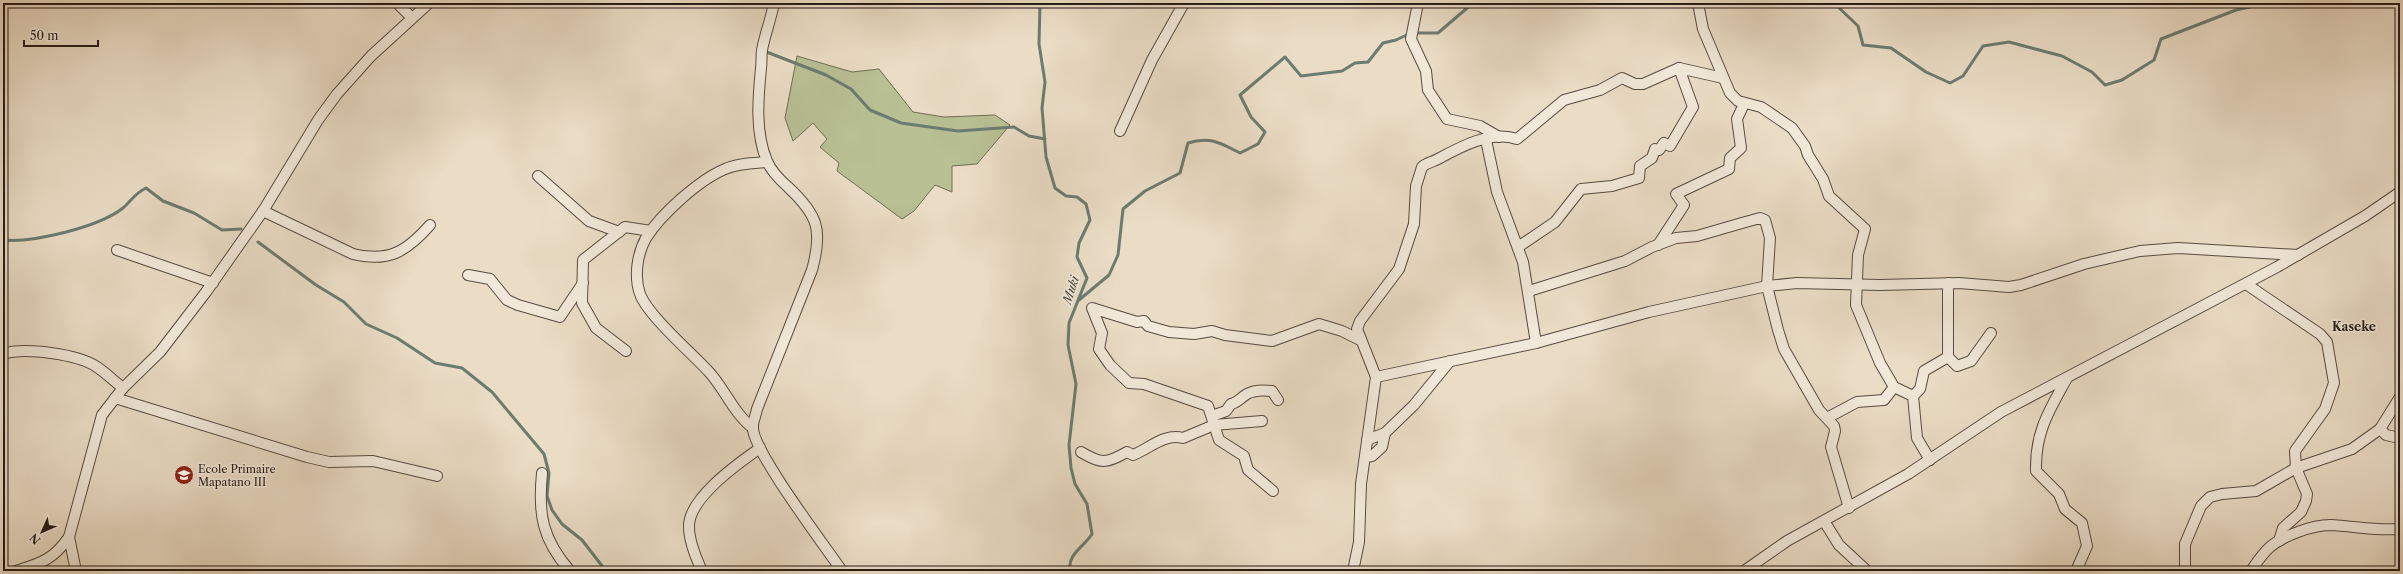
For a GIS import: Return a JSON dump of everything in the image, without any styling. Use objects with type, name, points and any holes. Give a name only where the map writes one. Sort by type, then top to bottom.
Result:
[{"type":"street","points":[[397,3],[412,17]]},
{"type":"street","points":[[16,571],[45,562],[61,549],[69,537],[99,422],[115,398],[123,388],[160,352],[213,283],[263,211],[318,120],[337,94],[371,56],[429,3]]},
{"type":"street","points":[[753,428],[757,409],[812,270],[818,248],[818,231],[814,218],[808,207],[778,178],[767,162],[760,131],[758,103],[762,50],[774,3]]},
{"type":"street","points":[[1120,131],[1138,88],[1184,3]]},
{"type":"street","points":[[1418,3],[1411,39],[1426,71],[1430,94],[1447,119],[1480,126],[1499,137]]},
{"type":"street","points":[[1698,3],[1703,29],[1730,93],[1744,104],[1761,108],[1792,128],[1805,146],[1808,155],[1823,179],[1829,196],[1865,229],[1859,248],[1855,284],[1856,305],[1869,339],[1894,387],[1913,396]]},
{"type":"street","points":[[1518,246],[1555,222],[1581,189],[1612,186],[1639,178],[1640,166],[1652,158],[1655,149],[1659,150],[1664,143],[1670,146],[1694,107],[1679,68]]},
{"type":"street","points":[[1353,571],[1359,542],[1361,484],[1376,378],[1357,329],[1360,321],[1399,269],[1414,224],[1416,186],[1422,167],[1462,146],[1499,137],[1517,138],[1564,100],[1600,90],[1618,79],[1622,78],[1635,84],[1643,84],[1679,68],[1723,78]]},
{"type":"street","points":[[1658,245],[1684,205],[1676,194],[1729,169],[1730,158],[1741,148],[1737,119],[1744,104]]},
{"type":"street","points":[[1486,140],[1498,192],[1518,246],[1529,291],[1536,343]]},
{"type":"street","points":[[767,162],[727,168],[712,176],[676,205],[645,239],[636,279],[641,296],[669,332],[711,374],[753,428],[760,448],[842,571]]},
{"type":"street","points":[[538,176],[589,221],[619,232]]},
{"type":"street","points":[[1744,571],[1787,541],[1849,508],[1930,460],[2002,412],[2152,331],[2246,284],[2398,197]]},
{"type":"street","points":[[263,211],[353,254],[364,257],[384,257],[401,252],[415,242],[430,225]]},
{"type":"street","points":[[1529,291],[1625,261],[1676,238],[1697,236],[1760,218],[1765,220],[1770,238],[1767,286],[1784,349],[1819,410],[1834,426],[1835,431],[1830,447],[1849,508]]},
{"type":"street","points":[[626,351],[596,328],[582,302],[583,260],[625,227],[651,231]]},
{"type":"street","points":[[1376,378],[1536,343],[1649,312],[1767,286],[1796,283],[1948,283],[2009,287],[2021,285],[2084,264],[2140,251],[2178,248],[2298,255]]},
{"type":"street","points":[[117,250],[213,283]]},
{"type":"street","points":[[468,275],[490,279],[508,300],[518,305],[560,317],[583,283]]},
{"type":"street","points":[[1948,283],[1948,357],[1957,366],[1971,361],[1991,333]]},
{"type":"street","points":[[2246,284],[2308,326],[2327,342],[2334,383],[2325,409],[2295,451],[2296,468],[2307,494],[2306,502],[2301,512],[2283,528],[2279,541]]},
{"type":"street","points":[[1273,491],[1248,470],[1244,456],[1219,440],[1208,406],[1144,384],[1129,383],[1110,365],[1099,349],[1102,333],[1092,308],[1137,322],[1144,321],[1148,326],[1169,332],[1194,334],[1212,331],[1224,335],[1272,341],[1319,324],[1342,331],[1360,340]]},
{"type":"street","points":[[3,354],[12,351],[51,352],[96,366],[123,388]]},
{"type":"street","points":[[1913,396],[1920,389],[1924,371],[1948,357]]},
{"type":"street","points":[[1367,440],[1385,433],[1414,405],[1450,361]]},
{"type":"street","points":[[2067,378],[2046,416],[2035,449],[2036,471],[2059,494],[2065,509],[2082,523],[2087,546],[2076,571]]},
{"type":"street","points":[[1827,418],[1857,402],[1884,400],[1894,387]]},
{"type":"street","points":[[1080,452],[1097,461],[1114,460],[1127,452],[1133,455],[1142,451],[1149,444],[1176,436],[1183,438],[1213,420],[1226,411],[1231,404],[1236,403],[1247,394],[1262,390],[1272,391],[1278,400]]},
{"type":"street","points":[[1913,396],[1917,438],[1930,460]]},
{"type":"street","points":[[2185,571],[2185,544],[2201,506],[2210,497],[2256,490],[2269,486],[2296,468],[2352,449],[2380,429],[2400,397]]},
{"type":"street","points":[[115,398],[307,457],[329,462],[373,461],[437,476]]},
{"type":"street","points":[[1213,420],[1262,421]]},
{"type":"street","points":[[2380,429],[2386,435],[2400,438]]},
{"type":"street","points":[[1365,456],[1372,456],[1382,447],[1385,433]]},
{"type":"street","points":[[702,571],[693,551],[688,525],[697,505],[715,482],[760,448]]},
{"type":"street","points":[[542,473],[540,493],[542,524],[549,544],[570,571]]},
{"type":"street","points":[[1824,521],[1839,545],[1867,571]]},
{"type":"street","points":[[2251,571],[2262,556],[2279,541],[2314,528],[2328,525],[2381,531],[2400,529]]},
{"type":"street","points":[[69,537],[76,571]]},
{"type":"green space","points":[[797,56],[852,72],[879,69],[913,112],[944,117],[995,115],[1010,125],[977,164],[952,166],[952,192],[935,185],[914,211],[902,219],[837,171],[839,163],[820,147],[827,139],[813,123],[793,141],[785,118]]},
{"type":"waterway","name":"Muki","points":[[1040,3],[1039,44],[1045,82],[1042,108],[1046,157],[1055,188],[1066,196],[1077,197],[1086,204],[1090,220],[1079,243],[1077,257],[1087,278],[1069,323],[1068,345],[1076,384],[1069,445],[1071,468],[1075,484],[1087,504],[1092,534],[1071,560],[1070,571]]},
{"type":"waterway","points":[[1079,300],[1109,275],[1118,255],[1123,209],[1145,191],[1180,173],[1188,143],[1209,140],[1240,153],[1258,144],[1265,132],[1251,117],[1240,95],[1285,57],[1301,76],[1342,71],[1355,63],[1368,62],[1383,43],[1396,40],[1411,33],[1438,33],[1473,3]]},
{"type":"waterway","points":[[1834,3],[1858,26],[1863,45],[1891,48],[1926,72],[1950,83],[1963,76],[1983,46],[2009,42],[2062,56],[2092,72],[2105,85],[2122,80],[2154,60],[2161,39],[2236,10],[2268,3]]},
{"type":"waterway","points":[[764,51],[826,75],[851,89],[870,110],[901,123],[958,131],[1014,127],[1029,136],[1045,139]]},
{"type":"waterway","points":[[3,240],[31,239],[82,227],[112,215],[123,208],[136,195],[146,188],[163,201],[194,213],[222,230],[241,229]]},
{"type":"waterway","points":[[258,242],[316,285],[344,302],[366,324],[397,338],[435,363],[462,368],[492,392],[544,454],[549,473],[547,496],[552,510],[562,524],[582,540],[606,571]]},
{"type":"place","name":"Ecole Primaire Mapatano III","points":[[184,475]]},
{"type":"district","name":"Kaseke","points":[[2354,327]]}]
